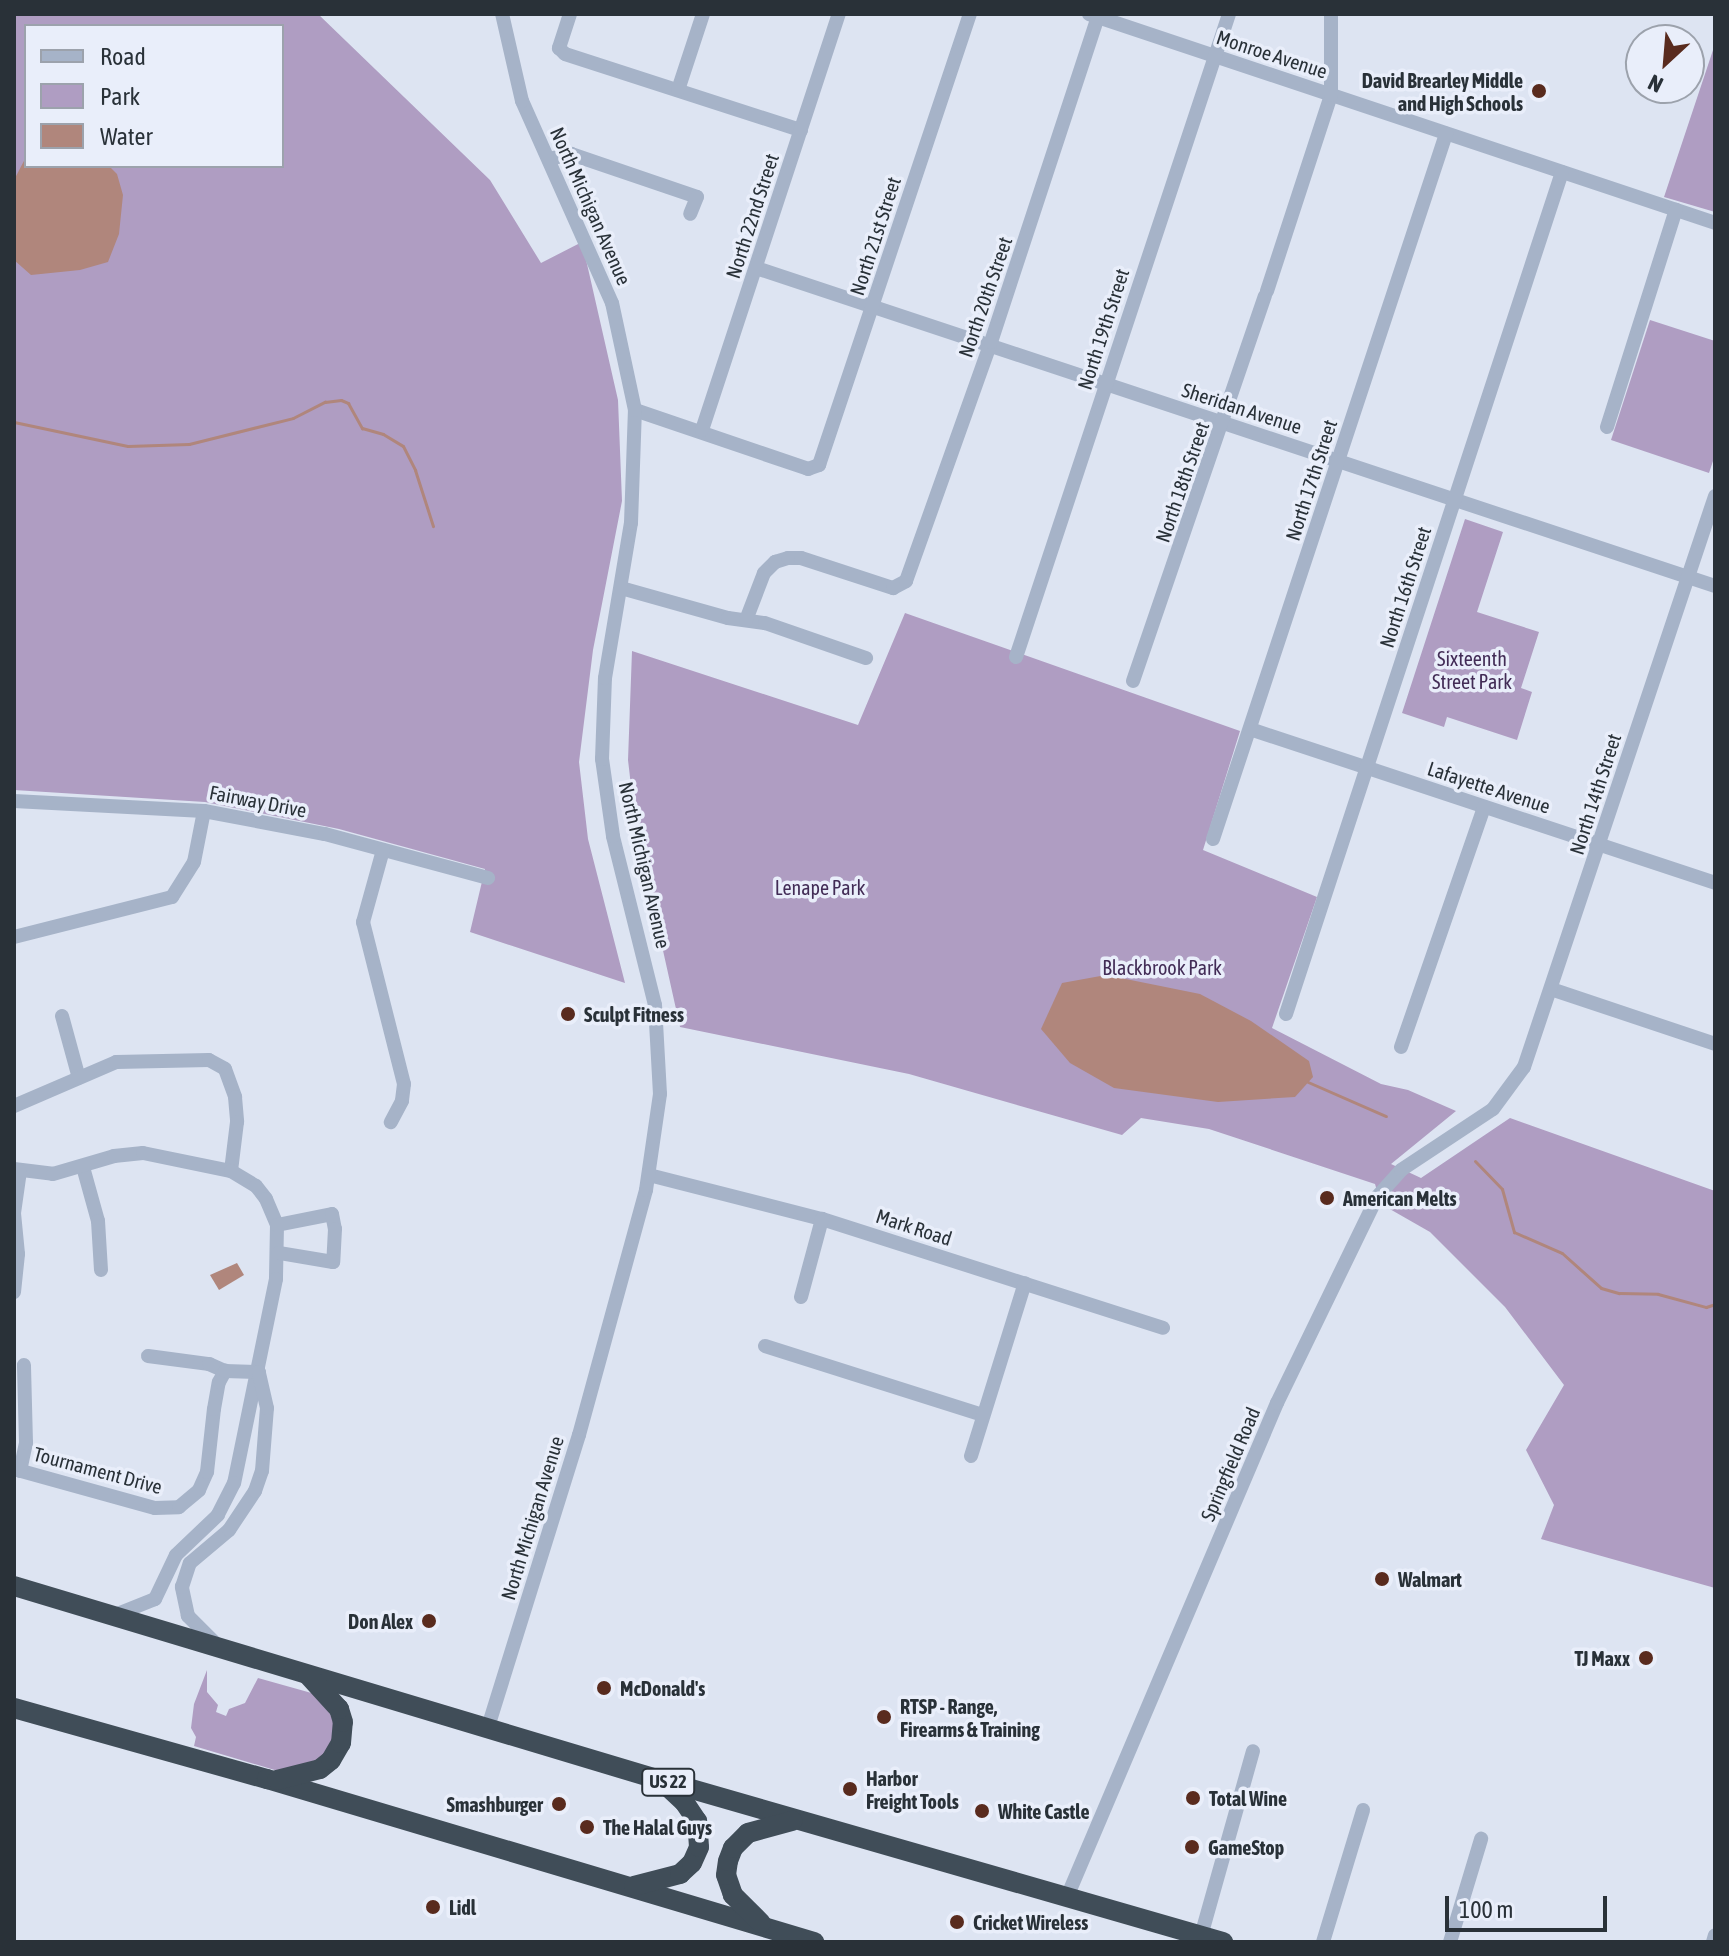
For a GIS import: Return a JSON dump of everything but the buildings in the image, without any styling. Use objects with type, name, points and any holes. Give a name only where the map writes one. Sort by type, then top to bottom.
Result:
[{"type":"highway","name":"US 22","points":[[14,1586],[795,1820],[1223,1942]]},
{"type":"highway","points":[[273,1781],[320,1769],[331,1760],[341,1743],[343,1722],[339,1709],[303,1671]]},
{"type":"highway","points":[[14,1708],[273,1781],[814,1942]]},
{"type":"highway","points":[[626,1887],[674,1878],[692,1863],[699,1847],[700,1834],[694,1815],[660,1780]]},
{"type":"highway","points":[[768,1929],[733,1895],[726,1875],[728,1861],[733,1848],[748,1833],[795,1820]]},
{"type":"street","name":"North Michigan Avenue","points":[[488,1727],[579,1435],[649,1175],[660,1094],[655,1005],[613,836],[602,759],[605,678],[634,493],[635,410],[612,303],[522,101],[502,14]]},
{"type":"street","points":[[570,14],[559,48],[801,130]]},
{"type":"street","points":[[678,90],[703,14]]},
{"type":"street","name":"North 22nd Street","points":[[702,430],[839,14]]},
{"type":"street","name":"North 21st Street","points":[[702,430],[808,469],[819,465],[970,14]]},
{"type":"street","name":"North 19th Street","points":[[1016,657],[1229,14]]},
{"type":"street","name":"North 18th Street","points":[[1133,681],[1224,423],[1331,95],[1331,14]]},
{"type":"street","name":"Monroe Avenue","points":[[1095,15],[1715,223]]},
{"type":"street","name":"North 20th Street","points":[[746,620],[764,573],[775,562],[788,558],[801,558],[893,588],[906,581],[990,345],[1095,15]]},
{"type":"street","name":"North 17th Street","points":[[1213,839],[1446,134]]},
{"type":"street","points":[[549,159],[571,154],[697,197],[690,214]]},
{"type":"street","name":"North 16th Street","points":[[1286,1014],[1562,172]]},
{"type":"street","points":[[1607,427],[1676,210]]},
{"type":"street","name":"Sheridan Avenue","points":[[756,268],[1715,586]]},
{"type":"street","points":[[635,410],[702,430]]},
{"type":"street","name":"North 14th Street","points":[[1502,1099],[1529,1056],[1715,496]]},
{"type":"street","points":[[621,588],[765,623],[866,658]]},
{"type":"street","name":"Lafayette Avenue","points":[[1250,729],[1715,883]]},
{"type":"street","name":"Fairway Drive","points":[[14,801],[204,811],[325,834],[488,878]]},
{"type":"street","points":[[1401,1047],[1484,807]]},
{"type":"street","points":[[14,937],[172,897],[194,862],[204,811]]},
{"type":"street","points":[[383,850],[363,922],[404,1084],[402,1101],[391,1122]]},
{"type":"street","points":[[1551,989],[1715,1044]]},
{"type":"street","points":[[62,1016],[79,1078]]},
{"type":"street","points":[[14,1106],[116,1062],[170,1062],[200,1058],[218,1063],[225,1069],[235,1097],[237,1122],[231,1171]]},
{"type":"street","name":"Springfield Road","points":[[1067,1897],[1277,1403],[1370,1209],[1384,1187],[1401,1170],[1471,1125],[1502,1099]]},
{"type":"street","points":[[14,1292],[18,1254],[14,1213],[17,1170],[53,1174],[114,1156],[143,1153],[231,1171],[256,1186],[266,1199],[277,1225],[279,1253],[259,1372],[250,1397],[234,1483],[218,1515],[180,1550],[155,1599],[115,1615]]},
{"type":"street","points":[[83,1167],[98,1221],[101,1270]]},
{"type":"street","name":"Mark Road","points":[[649,1175],[822,1219],[1163,1328]]},
{"type":"street","points":[[277,1225],[332,1214],[335,1229],[333,1262],[279,1253]]},
{"type":"street","points":[[801,1297],[822,1219]]},
{"type":"street","points":[[971,1456],[1025,1283]]},
{"type":"street","points":[[765,1346],[982,1415]]},
{"type":"street","points":[[148,1356],[209,1364],[225,1371],[259,1372]]},
{"type":"street","points":[[17,1470],[26,1443],[24,1365]]},
{"type":"street","name":"Tournament Drive","points":[[17,1470],[155,1508],[179,1507],[199,1490],[207,1472],[214,1409],[219,1382],[225,1371]]},
{"type":"street","points":[[217,1645],[188,1616],[182,1587],[190,1563],[229,1530],[255,1491],[262,1471],[267,1408],[259,1372]]},
{"type":"street","points":[[1201,1936],[1253,1751]]},
{"type":"street","points":[[1323,1942],[1363,1810]]},
{"type":"street","points":[[1450,1942],[1481,1839]]},
{"type":"street","points":[[1713,1942],[1715,1935]]},
{"type":"green space","points":[[14,14],[318,14],[490,180],[541,263],[582,242],[618,400],[622,501],[593,650],[579,762],[588,839],[625,983],[470,932],[485,869],[339,829],[205,802],[14,790]]},
{"type":"green space","points":[[1715,44],[1715,212],[1664,197],[1695,104],[1705,104],[1705,74]]},
{"type":"green space","points":[[1650,320],[1715,341],[1715,455],[1709,473],[1611,440]]},
{"type":"green space","name":"Sixteenth Street Park","points":[[1465,519],[1503,532],[1477,612],[1539,632],[1521,688],[1532,692],[1517,740],[1447,717],[1444,727],[1402,713]]},
{"type":"green space","name":"Lenape Park","points":[[905,613],[1240,731],[1203,850],[1317,897],[1272,1028],[1381,1084],[1408,1090],[1456,1111],[1391,1164],[1421,1178],[1510,1118],[1715,1191],[1715,1588],[1541,1539],[1554,1505],[1526,1450],[1564,1385],[1505,1307],[1430,1232],[1381,1204],[1375,1184],[1209,1129],[1141,1118],[1122,1135],[909,1074],[680,1027],[636,829],[628,760],[632,651],[858,725]]},
{"type":"green space","points":[[207,1670],[207,1692],[218,1705],[216,1712],[226,1716],[229,1709],[245,1703],[258,1678],[315,1694],[326,1706],[337,1728],[322,1761],[278,1771],[194,1746],[196,1737],[191,1728],[194,1704]]},
{"type":"water","points":[[24,161],[24,168],[111,168],[117,174],[123,195],[119,234],[108,262],[80,270],[31,275],[14,260],[14,180]]},
{"type":"water","points":[[1106,975],[1200,994],[1251,1021],[1309,1061],[1313,1077],[1295,1097],[1218,1102],[1114,1088],[1070,1063],[1041,1029],[1062,983]]},
{"type":"water","points":[[237,1263],[244,1275],[219,1290],[210,1275]]},
{"type":"waterway","points":[[14,422],[128,446],[189,444],[293,418],[325,402],[341,400],[348,403],[362,428],[383,434],[403,446],[415,470],[433,526]]},
{"type":"waterway","points":[[1308,1082],[1386,1116]]},
{"type":"waterway","points":[[1475,1161],[1502,1189],[1514,1232],[1562,1253],[1601,1288],[1619,1293],[1658,1294],[1706,1307],[1715,1304]]},
{"type":"place","name":"David Brearley Middle and High Schools","points":[[1539,91]]},
{"type":"place","name":"Sculpt Fitness","points":[[568,1014]]},
{"type":"place","name":"American Melts","points":[[1327,1198]]},
{"type":"place","name":"Walmart","points":[[1382,1579]]},
{"type":"place","name":"Don Alex","points":[[429,1621]]},
{"type":"place","name":"TJ Maxx","points":[[1646,1658]]},
{"type":"place","name":"McDonald's","points":[[604,1688]]},
{"type":"place","name":"RTSP - Range, Firearms & Training","points":[[884,1717]]},
{"type":"place","name":"Harbor Freight Tools","points":[[850,1789]]},
{"type":"place","name":"Total Wine","points":[[1193,1798]]},
{"type":"place","name":"Smashburger","points":[[559,1804]]},
{"type":"place","name":"White Castle","points":[[982,1811]]},
{"type":"place","name":"The Halal Guys","points":[[587,1827]]},
{"type":"place","name":"GameStop","points":[[1192,1847]]},
{"type":"place","name":"Lidl","points":[[433,1907]]},
{"type":"place","name":"Cricket Wireless","points":[[957,1922]]},
{"type":"park label","name":"Blackbrook Park","points":[[1162,967]]}]
